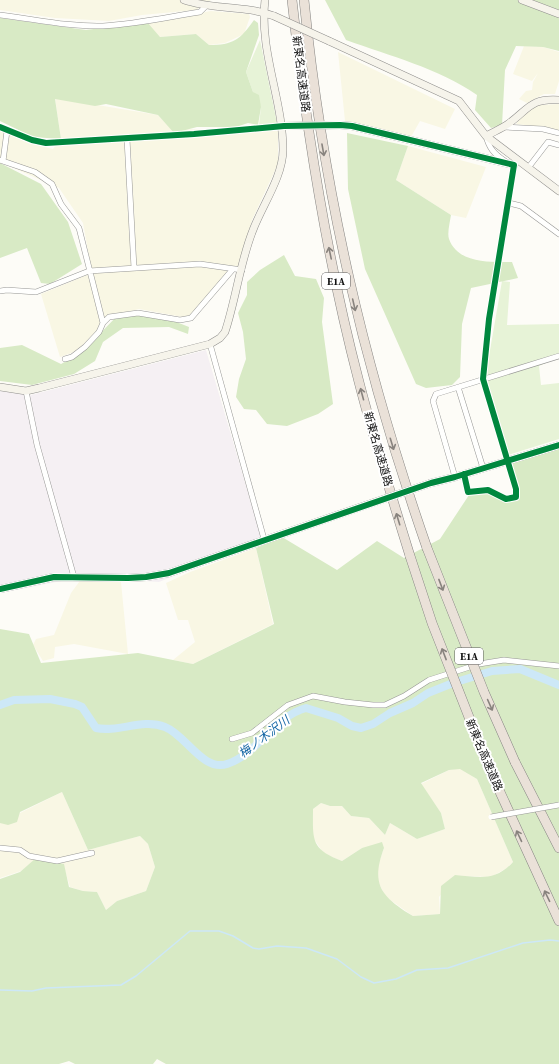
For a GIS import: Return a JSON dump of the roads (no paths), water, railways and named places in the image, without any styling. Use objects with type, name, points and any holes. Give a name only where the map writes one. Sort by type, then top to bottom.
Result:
[{"type":"highway","name":"新東名高速道路","points":[[292,0],[302,86],[328,247],[360,388],[376,446],[432,623],[488,768],[559,921]]},
{"type":"highway","name":"新東名高速道路","points":[[304,0],[313,84],[320,128],[349,281],[384,418],[427,548],[478,679],[515,762],[559,848]]},
{"type":"street","points":[[184,0],[206,6],[250,9],[274,16],[459,101],[486,136],[515,162]]},
{"type":"street","points":[[0,387],[26,391],[210,344],[220,338],[225,332],[252,230],[282,160],[282,126],[267,55],[264,13],[265,0]]},
{"type":"street","points":[[522,0],[559,14]]},
{"type":"street","points":[[0,15],[78,25],[103,26],[200,12],[206,6]]},
{"type":"street","points":[[486,136],[504,127],[531,104],[544,100],[559,100]]},
{"type":"street","points":[[0,126],[7,131],[32,140],[46,142],[127,139],[282,126],[352,126],[515,162],[528,168],[559,191]]},
{"type":"street","points":[[504,127],[543,129],[559,133]]},
{"type":"street","points":[[7,131],[1,160],[40,174],[52,184],[62,204],[79,228],[103,323]]},
{"type":"street","points":[[127,139],[134,268]]},
{"type":"street","points":[[528,168],[548,142],[559,145]]},
{"type":"street","points":[[464,474],[468,492],[488,490],[506,499],[516,497],[516,489],[506,460],[483,379],[489,319],[515,162]]},
{"type":"street","points":[[509,203],[521,206],[559,234]]},
{"type":"street","points":[[0,291],[36,292],[89,271],[200,264],[242,270]]},
{"type":"street","points":[[65,359],[72,357],[85,347],[99,332],[103,323],[109,317],[138,313],[186,320],[191,318],[233,269]]},
{"type":"street","points":[[210,344],[264,539]]},
{"type":"street","points":[[455,477],[433,401],[436,394],[559,356]]},
{"type":"street","points":[[458,387],[483,468]]},
{"type":"street","points":[[26,391],[37,445],[74,577]]},
{"type":"street","points":[[0,589],[54,577],[146,578],[169,573],[264,539],[431,483],[559,445]]},
{"type":"street","points":[[232,739],[252,733],[288,705],[313,696],[344,702],[385,705],[404,696],[430,680],[479,664],[504,660],[559,666]]},
{"type":"street","points":[[491,817],[559,804]]},
{"type":"street","points":[[0,848],[20,850],[29,856],[57,861],[92,853]]},
{"type":"waterway","name":"梅ノ木沢川","points":[[0,705],[14,700],[50,699],[75,704],[82,707],[96,728],[113,729],[148,724],[165,727],[173,731],[202,758],[210,763],[218,765],[227,764],[238,759],[248,752],[284,719],[306,708],[338,718],[352,726],[361,728],[373,724],[390,713],[413,703],[428,693],[453,683],[492,671],[520,669],[559,685]]},
{"type":"waterway","points":[[0,990],[32,991],[46,988],[121,985],[136,976],[190,931],[219,931],[233,936],[253,948],[259,949],[277,946],[306,948],[337,959],[361,977],[374,983],[396,979],[417,970],[448,968],[523,943],[550,940],[559,941]]}]
